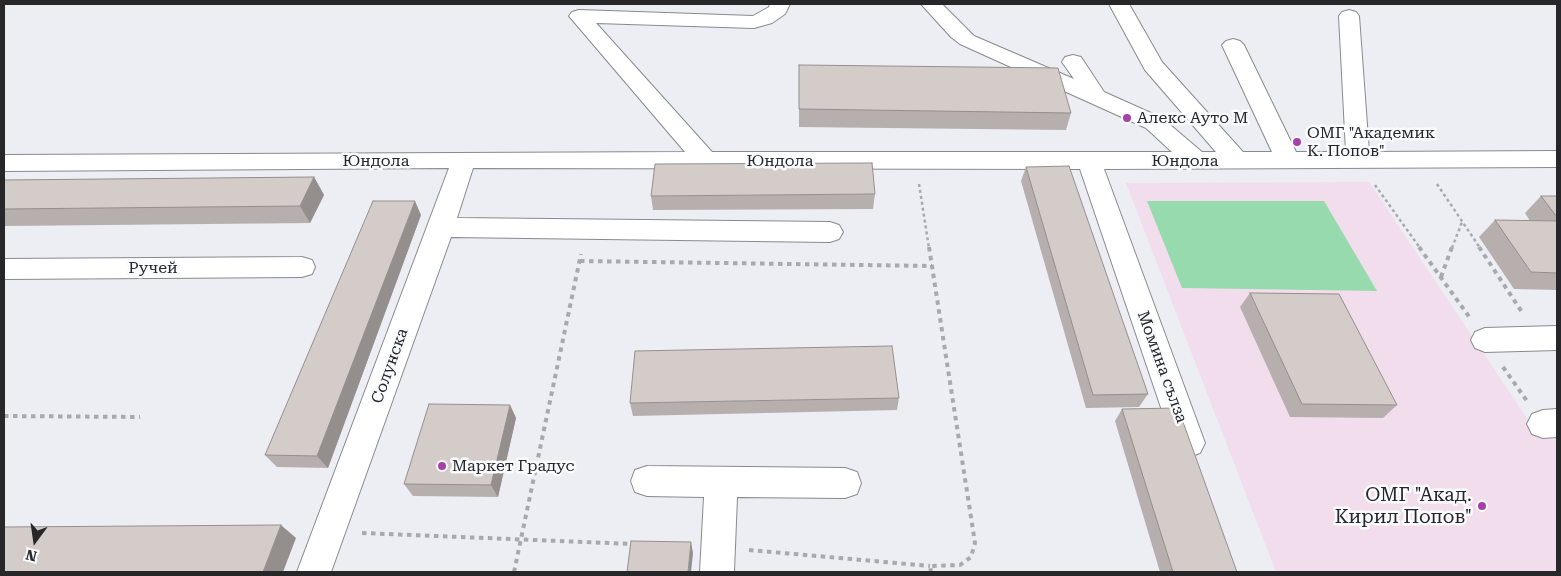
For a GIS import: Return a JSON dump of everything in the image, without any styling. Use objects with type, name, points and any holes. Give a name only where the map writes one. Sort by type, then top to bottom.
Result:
[{"type":"street","points":[[574,10],[754,22],[765,19],[778,10],[780,4]]},
{"type":"street","points":[[931,4],[967,40],[1154,123],[1197,161]]},
{"type":"street","points":[[1118,4],[1153,65],[1237,160]]},
{"type":"street","points":[[574,10],[705,160]]},
{"type":"street","points":[[1349,16],[1358,160]]},
{"type":"street","points":[[1233,45],[1288,161]]},
{"type":"street","points":[[1073,62],[1093,90],[1092,96]]},
{"type":"street","name":"Юндола","points":[[4,163],[464,160],[1288,161],[1557,159]]},
{"type":"street","name":"Солунска","points":[[314,572],[442,227],[464,160]]},
{"type":"street","name":"Момина сълза","points":[[1089,161],[1198,470]]},
{"type":"street","points":[[442,227],[830,232]]},
{"type":"street","name":"Ручей","points":[[4,269],[302,267]]},
{"type":"street","points":[[1485,340],[1548,338]]},
{"type":"street","points":[[647,481],[845,483]]},
{"type":"street","points":[[717,560],[721,482]]},
{"type":"path","points":[[1358,160],[1485,340],[1550,424]]},
{"type":"path","points":[[1453,160],[1436,182],[1462,222],[1548,338]]},
{"type":"path","points":[[717,560],[930,566],[960,565],[971,557],[975,543],[916,161]]},
{"type":"path","points":[[1441,277],[1462,222]]},
{"type":"path","points":[[514,572],[586,229]]},
{"type":"path","points":[[580,261],[932,266]]},
{"type":"path","points":[[4,416],[140,417]]},
{"type":"path","points":[[329,532],[639,545]]},
{"type":"path","points":[[930,566],[931,572]]},
{"type":"shaded area","points":[[1369,182],[1540,438],[1557,439],[1557,572],[1276,572],[1126,183]]},
{"type":"green space","points":[[1147,201],[1324,201],[1377,291],[1182,288]]},
{"type":"building","points":[[799,65],[1058,68],[1071,113],[799,109]]},
{"type":"building","points":[[872,163],[875,194],[651,196],[655,164]]},
{"type":"building","points":[[1069,166],[1148,394],[1093,395],[1026,167]]},
{"type":"building","points":[[314,177],[300,206],[4,209],[4,180]]},
{"type":"building","points":[[1541,196],[1557,196],[1557,217]]},
{"type":"building","points":[[373,201],[415,201],[317,456],[265,455]]},
{"type":"building","points":[[1495,220],[1557,221],[1557,273],[1531,272]]},
{"type":"building","points":[[1250,293],[1339,294],[1397,405],[1302,404]]},
{"type":"building","points":[[892,346],[899,398],[630,403],[635,351]]},
{"type":"building","points":[[429,404],[510,405],[491,485],[404,484]]},
{"type":"building","points":[[1178,408],[1237,572],[1173,572],[1122,409]]},
{"type":"building","points":[[281,525],[263,572],[4,572],[4,527]]},
{"type":"building","points":[[631,541],[691,542],[688,572],[627,572]]},
{"type":"place","name":"Алекс Ауто М","points":[[1127,118]]},
{"type":"place","name":"ОМГ \"Академик К. Попов\"","points":[[1297,142]]},
{"type":"place","name":"Маркет Градус","points":[[442,466]]},
{"type":"place","name":"ОМГ \"Акад. Кирил Попов\"","points":[[1482,506]]}]
